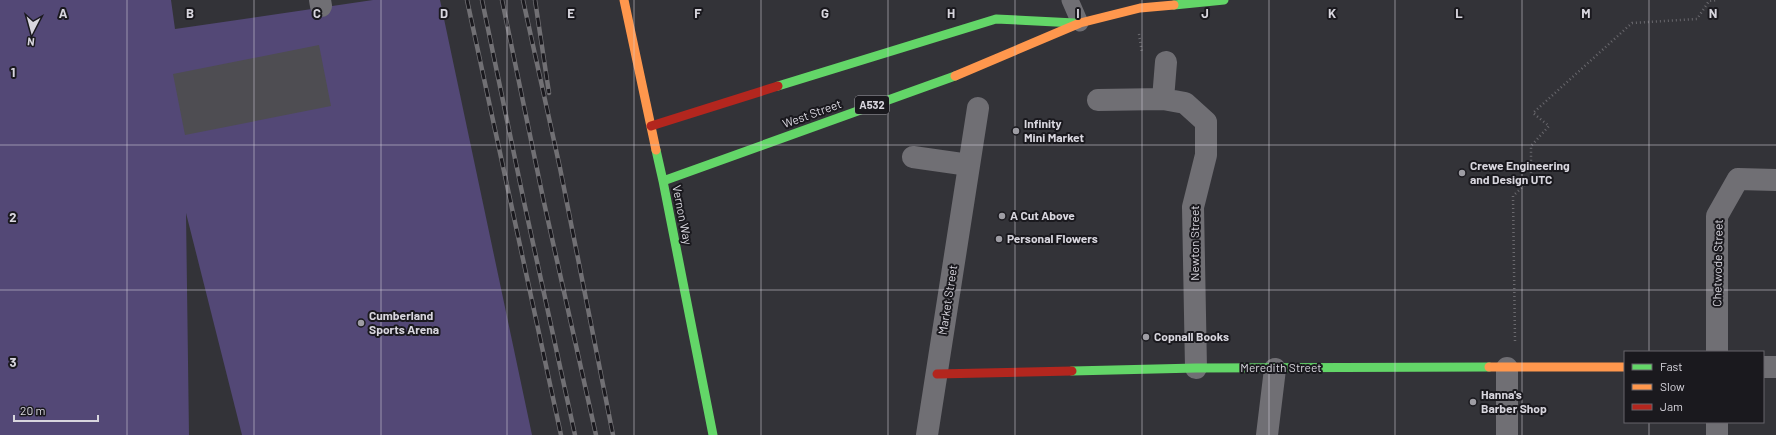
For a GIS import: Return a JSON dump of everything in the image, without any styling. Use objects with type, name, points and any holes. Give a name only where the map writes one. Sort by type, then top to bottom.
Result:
[{"type":"main road","name":"Vernon Way","points":[[624,0],[652,126],[713,435]]},
{"type":"main road","name":"West Street","points":[[663,181],[968,71],[1080,24],[1137,9],[1224,0]]},
{"type":"main road","name":"West Street","points":[[652,126],[996,19],[1080,24]]},
{"type":"main road","name":"Meredith Street","points":[[937,374],[1196,368],[1624,368]]},
{"type":"street","points":[[1163,99],[1166,62]]},
{"type":"street","name":"Newton Street","points":[[1098,100],[1163,99],[1186,103],[1206,122],[1206,155],[1193,207],[1196,368]]},
{"type":"street","name":"Market Street","points":[[927,435],[978,108]]},
{"type":"street","points":[[913,157],[969,165]]},
{"type":"street","name":"Chetwode Street","points":[[1718,351],[1717,216],[1738,179],[1776,180]]},
{"type":"street","points":[[1764,367],[1776,367]]},
{"type":"street","points":[[1507,435],[1511,368]]},
{"type":"street","points":[[1267,435],[1275,369]]},
{"type":"street","points":[[1717,423],[1717,435]]},
{"type":"lane","points":[[1070,0],[1080,24]]},
{"type":"path","points":[[1511,368],[1513,196],[1530,179],[1531,146],[1549,126],[1533,113],[1632,23],[1697,19],[1708,1],[1718,0]]},
{"type":"path","points":[[1137,9],[1143,60],[1166,62]]},
{"type":"shaded area","name":"Cumberland Sports Arena","points":[[0,0],[171,0],[175,29],[373,0],[440,0],[532,435],[242,435],[186,213],[189,435],[0,435]]},
{"type":"building","points":[[319,45],[331,106],[185,135],[173,74]]},
{"type":"railway","points":[[467,0],[561,435]]},
{"type":"railway","points":[[482,0],[575,435]]},
{"type":"railway","points":[[502,0],[543,198],[596,435]]},
{"type":"railway","points":[[523,0],[560,168],[613,435]]},
{"type":"railway","points":[[535,0],[549,93]]},
{"type":"traffic: fast","points":[[1174,5],[1224,0]]},
{"type":"traffic: fast","points":[[778,86],[996,19],[1075,23]]},
{"type":"traffic: fast","points":[[656,150],[663,181],[955,76]]},
{"type":"traffic: fast","points":[[663,181],[713,435]]},
{"type":"traffic: fast","points":[[1072,371],[1196,368],[1489,367]]},
{"type":"traffic: slow","points":[[624,0],[656,150]]},
{"type":"traffic: slow","points":[[955,76],[1080,23],[1140,8],[1174,5]]},
{"type":"traffic: slow","points":[[1489,367],[1624,367]]},
{"type":"traffic: jam","points":[[651,126],[778,86]]},
{"type":"traffic: jam","points":[[937,374],[1072,371]]},
{"type":"place","name":"Infinity Mini Market","points":[[1016,131]]},
{"type":"place","name":"Crewe Engineering and Design UTC","points":[[1462,173]]},
{"type":"place","name":"A Cut Above","points":[[1002,216]]},
{"type":"place","name":"Personal Flowers","points":[[999,239]]},
{"type":"place","name":"Cumberland Sports Arena","points":[[361,323]]},
{"type":"place","name":"Copnall Books","points":[[1146,337]]},
{"type":"place","name":"Hanna's Barber Shop","points":[[1473,402]]}]
